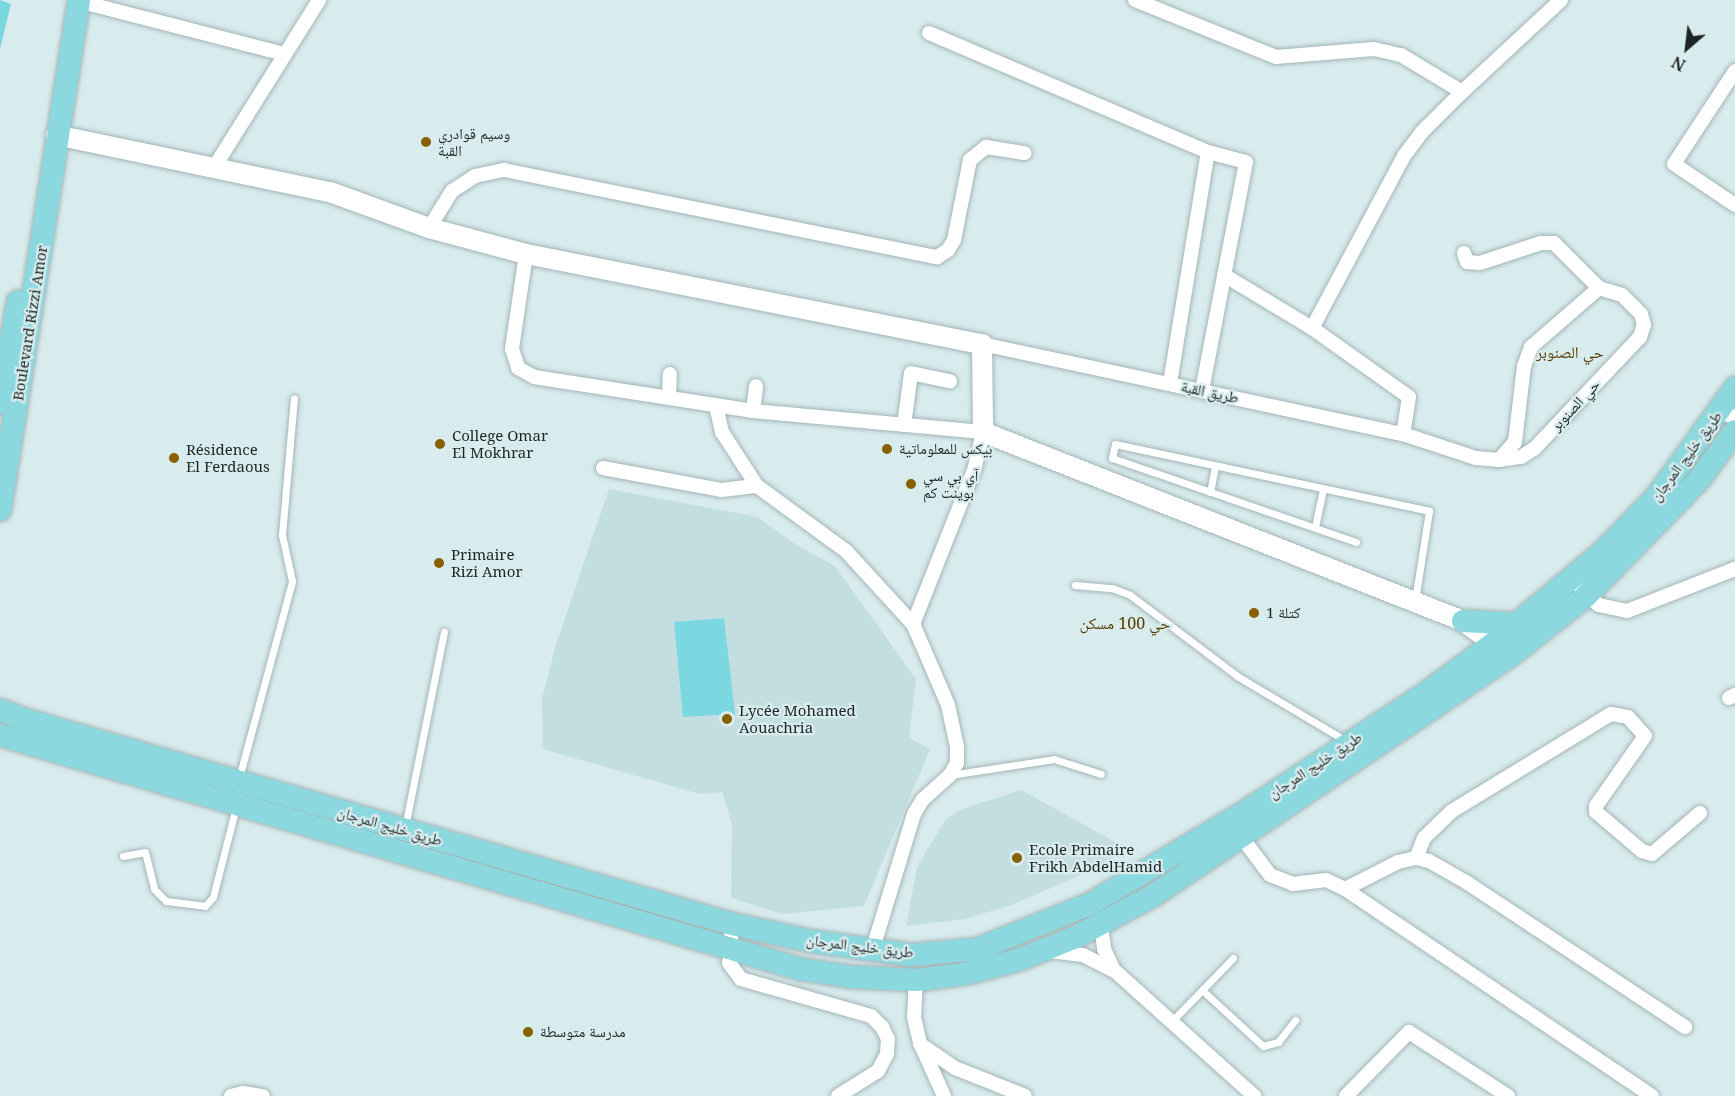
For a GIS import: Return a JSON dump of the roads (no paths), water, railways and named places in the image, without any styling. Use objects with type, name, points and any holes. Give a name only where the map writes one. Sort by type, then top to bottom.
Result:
[{"type":"main road","name":"Boulevard Rizzi Amor","points":[[0,510],[78,1]]},
{"type":"main road","name":"Boulevard Rizzi Amor","points":[[0,403],[42,163],[56,135]]},
{"type":"main road","name":"طريق خليج المرجان","points":[[1355,750],[1473,658],[1503,649],[1519,624],[1579,588],[1727,415],[1735,388]]},
{"type":"main road","name":"طريق خليج المرجان","points":[[0,710],[11,733],[238,792],[404,830],[440,851],[728,948],[800,969],[852,977],[916,980],[964,974],[1041,951],[1101,924],[1236,829],[1503,649],[1579,588],[1698,481],[1735,431]]},
{"type":"main road","points":[[1463,621],[1519,624]]},
{"type":"main road","points":[[1463,621],[1472,638],[1473,658]]},
{"type":"main road","points":[[0,702],[11,733]]},
{"type":"main road","name":"طريق خليج المرجان","points":[[238,792],[440,851],[732,924],[872,951],[912,955],[978,949],[1090,904],[1236,829]]},
{"type":"main road","points":[[1032,928],[1041,951]]},
{"type":"street","points":[[215,166],[319,0]]},
{"type":"street","points":[[1135,0],[1276,57],[1374,49],[1401,55],[1462,92]]},
{"type":"street","points":[[78,1],[285,54]]},
{"type":"street","points":[[1312,328],[1404,156],[1422,132],[1557,2]]},
{"type":"street","points":[[929,33],[1208,152],[1246,162],[1202,390]]},
{"type":"street","points":[[1735,71],[1674,164],[1735,205]]},
{"type":"street","points":[[56,135],[215,166],[339,194],[429,228],[526,254],[982,344],[983,432],[974,470],[913,624]]},
{"type":"street","points":[[429,228],[452,191],[475,176],[504,170],[937,257],[948,250],[954,240],[970,160],[977,152],[996,146],[1025,153]]},
{"type":"street","points":[[1170,383],[1208,152]]},
{"type":"street","name":"حي الصنوبر","points":[[1437,447],[1499,460],[1521,457],[1534,449],[1640,337],[1644,325],[1641,314],[1622,295],[1599,288],[1554,243],[1541,243],[1480,263],[1467,262],[1464,253]]},
{"type":"street","points":[[526,254],[512,349],[518,368],[534,377],[753,411],[983,432],[1463,621],[1503,649]]},
{"type":"street","points":[[1224,275],[1312,328],[1408,397],[1403,434]]},
{"type":"street","points":[[1499,460],[1515,442],[1524,366],[1531,347],[1599,288]]},
{"type":"street","name":"طريق القبة","points":[[982,344],[1403,434],[1437,447]]},
{"type":"street","points":[[904,425],[911,373],[950,381]]},
{"type":"street","points":[[669,397],[670,374]]},
{"type":"street","points":[[753,411],[756,386]]},
{"type":"street","points":[[716,406],[722,432],[757,486],[846,551],[913,624],[948,705],[957,747],[957,763],[950,775],[934,786],[914,814],[872,951]]},
{"type":"street","points":[[603,468],[722,490],[757,486]]},
{"type":"street","points":[[1579,588],[1606,608],[1638,609],[1735,569]]},
{"type":"street","points":[[1416,858],[1425,838],[1452,811],[1611,714],[1628,717],[1645,736],[1596,806],[1596,812],[1642,851],[1652,854],[1700,813]]},
{"type":"street","points":[[1236,829],[1270,875],[1281,882],[1326,880],[1345,889],[1652,1096]]},
{"type":"street","points":[[1345,889],[1398,862],[1416,858],[1466,882],[1685,1027]]},
{"type":"street","points":[[732,924],[728,948],[729,963],[741,979],[871,1016],[882,1026],[888,1039],[887,1054],[878,1071],[838,1096]]},
{"type":"street","points":[[1101,924],[1104,949],[1116,972]]},
{"type":"street","points":[[1041,951],[1083,956],[1116,972],[1254,1096]]},
{"type":"street","points":[[916,980],[915,1017],[920,1044],[944,1096]]},
{"type":"street","points":[[1346,1096],[1409,1032],[1508,1096]]},
{"type":"street","points":[[920,1044],[955,1068],[1025,1096]]},
{"type":"street","points":[[231,1096],[243,1093],[263,1096]]},
{"type":"lane","points":[[123,856],[145,852],[153,889],[166,901],[205,906],[213,897],[292,581],[282,535],[294,399]]},
{"type":"lane","points":[[1356,542],[1112,458],[1115,444],[1429,511],[1415,602]]},
{"type":"lane","points":[[1210,492],[1215,466]]},
{"type":"lane","points":[[1316,527],[1323,490]]},
{"type":"lane","points":[[1075,585],[1112,588],[1131,595],[1237,676],[1355,750]]},
{"type":"lane","points":[[404,830],[444,633]]},
{"type":"lane","points":[[950,775],[1054,759],[1101,774]]},
{"type":"lane","points":[[1171,1022],[1233,958]]},
{"type":"lane","points":[[1202,990],[1263,1046],[1278,1042],[1295,1020]]},
{"type":"place","name":"وسيم قوادري القبة","points":[[426,142]]},
{"type":"place","name":"College Omar El Mokhrar","points":[[440,444]]},
{"type":"place","name":"بيكس للمعلوماتية","points":[[887,449]]},
{"type":"place","name":"Résidence El Ferdaous","points":[[174,458]]},
{"type":"place","name":"آي بي سي بوينت كم","points":[[911,484]]},
{"type":"place","name":"Primaire Rizi Amor","points":[[439,563]]},
{"type":"place","name":"كتلة 1","points":[[1254,613]]},
{"type":"place","name":"Lycée Mohamed Aouachria","points":[[727,719]]},
{"type":"place","name":"Ecole Primaire Frikh AbdelHamid","points":[[1017,858]]},
{"type":"place","name":"مدرسة متوسطة","points":[[528,1032]]},
{"type":"district","name":"حي الصنوبر","points":[[1570,352]]},
{"type":"district","name":"حي 100 مسكن","points":[[1125,623]]}]
